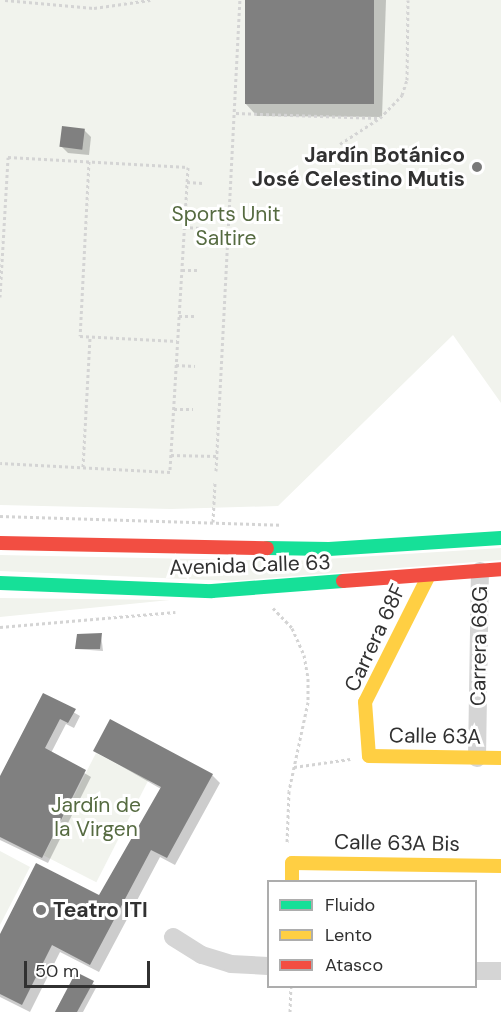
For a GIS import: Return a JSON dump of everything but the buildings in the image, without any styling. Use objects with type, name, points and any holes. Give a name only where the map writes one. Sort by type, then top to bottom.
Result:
[{"type":"main road","name":"Avenida Calle 63","points":[[0,543],[329,549],[501,538]]},
{"type":"main road","name":"Avenida Calle 63","points":[[0,584],[212,591],[501,569]]},
{"type":"main road","name":"Carrera 68F","points":[[369,756],[365,702],[429,575]]},
{"type":"main road","name":"Calle 63A","points":[[369,756],[501,758]]},
{"type":"main road","name":"Calle 63A Bis","points":[[292,863],[501,866]]},
{"type":"main road","points":[[292,863],[292,880]]},
{"type":"street","name":"Carrera 68G","points":[[477,758],[480,571]]},
{"type":"street","points":[[174,937],[202,955],[231,964],[267,966]]},
{"type":"street","points":[[477,971],[501,972]]},
{"type":"path","points":[[4,0],[52,7],[94,8],[150,0]]},
{"type":"path","points":[[216,471],[240,0]]},
{"type":"path","points":[[339,144],[380,118],[398,100],[407,80],[408,0]]},
{"type":"path","points":[[236,113],[380,118]]},
{"type":"path","points":[[0,297],[8,157],[188,167],[170,472],[0,463]]},
{"type":"path","points":[[89,161],[80,336],[177,341]]},
{"type":"path","points":[[187,182],[203,183]]},
{"type":"path","points":[[184,227],[201,228]]},
{"type":"path","points":[[182,270],[199,270]]},
{"type":"path","points":[[179,316],[198,316]]},
{"type":"path","points":[[83,467],[90,336]]},
{"type":"path","points":[[176,365],[195,366]]},
{"type":"path","points":[[173,409],[193,409]]},
{"type":"path","points":[[171,455],[217,456]]},
{"type":"path","points":[[213,522],[215,482]]},
{"type":"path","points":[[0,516],[287,526]]},
{"type":"path","points":[[267,602],[292,628],[304,655],[308,678],[308,702],[294,767],[286,839],[292,863]]},
{"type":"path","points":[[294,767],[369,756]]},
{"type":"path","points":[[290,1012],[291,988]]},
{"type":"green space","name":"Sports Unit Saltire","points":[[0,0],[501,0],[501,403],[453,335],[278,506],[171,509],[0,505]]},
{"type":"green space","points":[[501,548],[501,560],[232,581],[0,571],[0,555],[294,561]]},
{"type":"green space","points":[[0,598],[170,600],[0,617]]},
{"type":"green space","name":"Jardín de la Virgen","points":[[96,753],[149,780],[96,882],[44,855]]},
{"type":"green space","points":[[0,851],[30,867],[0,925]]},
{"type":"traffic: fast","points":[[267,548],[329,549],[501,538]]},
{"type":"traffic: fast","points":[[0,583],[212,591],[343,581]]},
{"type":"traffic: slow","points":[[429,575],[365,702],[369,756],[501,758]]},
{"type":"traffic: slow","points":[[292,880],[292,863],[501,866]]},
{"type":"traffic: jam","points":[[0,543],[267,548]]},
{"type":"traffic: jam","points":[[343,581],[501,569]]},
{"type":"place","name":"Jardín Botánico José Celestino Mutis","points":[[477,167]]},
{"type":"place","name":"Teatro ITI","points":[[41,910]]}]
